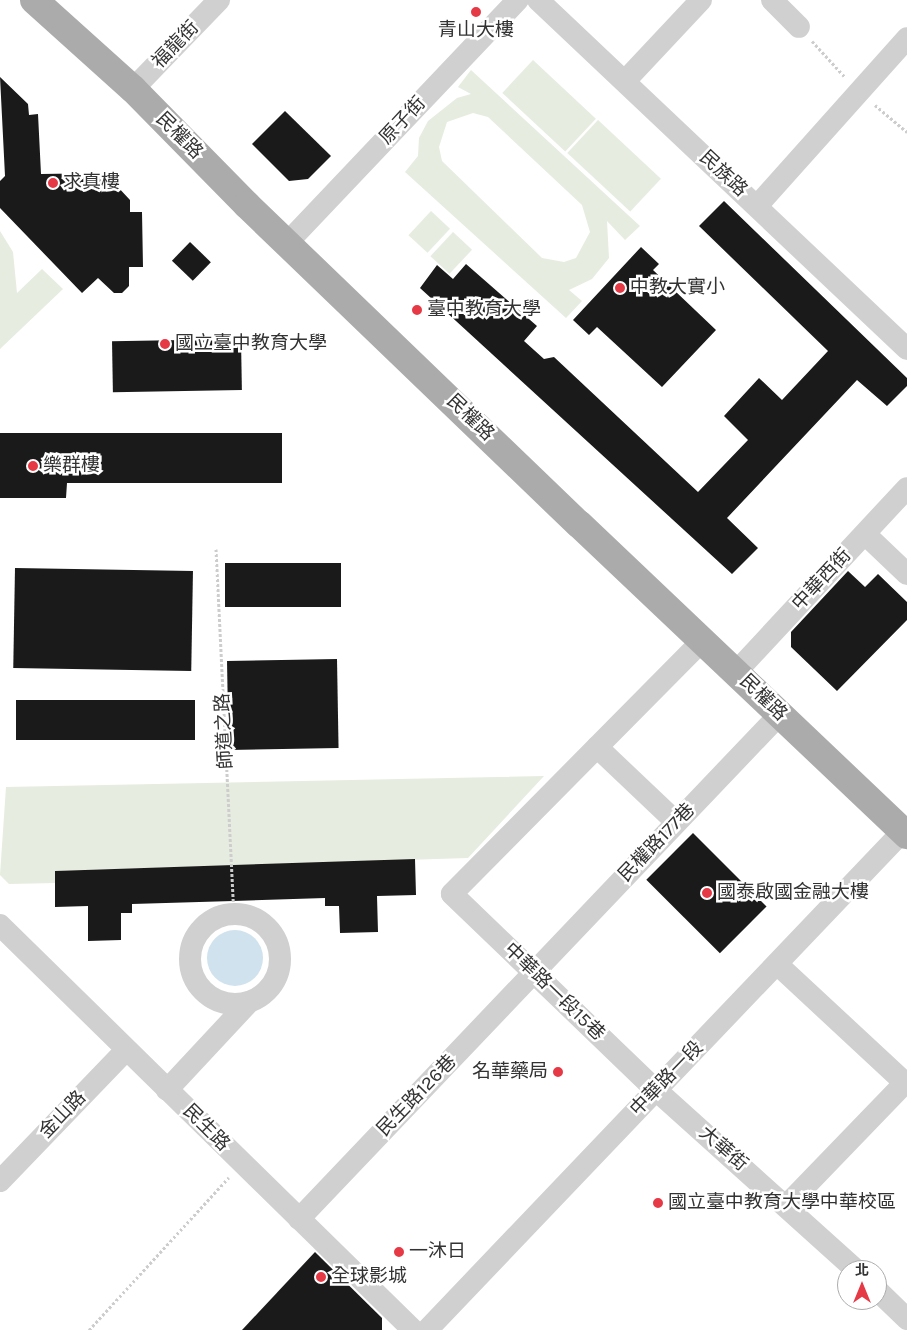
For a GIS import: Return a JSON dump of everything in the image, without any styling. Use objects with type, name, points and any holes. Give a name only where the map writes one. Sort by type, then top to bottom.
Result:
[{"type":"main road","name":"民權路","points":[[34,0],[134,90],[288,242],[780,714],[906,831]]},
{"type":"street","name":"福龍街","points":[[134,90],[219,0]]},
{"type":"street","name":"原子街","points":[[288,242],[518,0]]},
{"type":"street","name":"民族路","points":[[538,0],[907,349]]},
{"type":"street","points":[[624,80],[701,0]]},
{"type":"street","points":[[772,0],[799,27]]},
{"type":"street","points":[[757,206],[907,38]]},
{"type":"street","name":"中華西街","points":[[736,672],[907,488]]},
{"type":"street","points":[[865,534],[907,574]]},
{"type":"street","points":[[676,822],[596,747],[703,640]]},
{"type":"street","name":"民權路177巷","points":[[534,972],[780,714]]},
{"type":"street","name":"中華路一段15巷","points":[[596,747],[452,894],[656,1090]]},
{"type":"street","name":"中華路一段","points":[[427,1330],[906,831]]},
{"type":"street","points":[[167,1090],[249,1002],[261,996],[278,973],[278,945],[261,922],[234,914],[205,925],[195,936],[190,967],[195,981],[218,1001],[249,1002]]},
{"type":"street","name":"民生路","points":[[0,925],[413,1330]]},
{"type":"street","points":[[777,964],[906,1084],[788,1205]]},
{"type":"street","name":"民生路126巷","points":[[299,1219],[534,972]]},
{"type":"street","name":"金山路","points":[[2,1175],[126,1050]]},
{"type":"street","name":"大華街","points":[[656,1090],[788,1205],[846,1260]]},
{"type":"street","points":[[887,1300],[907,1319]]},
{"type":"path","points":[[799,27],[858,92],[907,132]]},
{"type":"path","name":"師道之路","points":[[216,549],[234,914]]},
{"type":"path","points":[[89,1330],[242,1163]]},
{"type":"shaded area","points":[[533,60],[596,119],[565,152],[502,93]]},
{"type":"shaded area","points":[[471,70],[640,226],[625,240],[607,221],[609,258],[592,279],[569,290],[582,301],[566,318],[405,172],[418,156],[419,138],[428,121],[457,98],[471,94],[458,87]],"holes":[[[473,113],[488,117],[582,205],[590,232],[576,258],[564,262],[542,258],[442,161],[439,147],[447,122]]]},
{"type":"shaded area","points":[[598,120],[661,179],[630,212],[567,153]]},
{"type":"shaded area","points":[[431,211],[450,229],[428,253],[408,235]]},
{"type":"shaded area","points":[[0,231],[13,252],[17,293],[42,269],[63,289],[0,349]]},
{"type":"shaded area","points":[[453,232],[472,250],[450,274],[430,256]]},
{"type":"shaded area","points":[[544,776],[468,858],[55,871],[55,883],[9,884],[0,875],[6,787]]},
{"type":"water","points":[[235,930],[246,932],[255,938],[261,947],[263,958],[261,969],[255,978],[246,984],[235,986],[224,984],[215,978],[209,969],[207,958],[209,947],[215,938],[224,932]]},
{"type":"building","name":"求真樓","points":[[0,77],[28,104],[29,115],[38,114],[41,174],[105,173],[105,185],[116,185],[130,200],[130,212],[142,212],[143,267],[129,267],[129,286],[122,293],[114,293],[98,278],[82,293],[0,208],[0,181],[5,176]]},
{"type":"building","points":[[285,111],[331,156],[308,179],[289,181],[252,144]]},
{"type":"building","points":[[724,201],[907,378],[907,386],[887,406],[857,380],[727,518],[758,548],[732,574],[420,288],[437,265],[453,279],[466,264],[537,326],[524,341],[544,359],[554,357],[698,492],[748,440],[724,416],[759,378],[782,400],[828,351],[699,226]]},
{"type":"building","points":[[190,242],[211,262],[193,281],[172,261]]},
{"type":"building","points":[[641,247],[659,264],[653,270],[716,330],[662,387],[597,327],[589,335],[573,320]]},
{"type":"building","points":[[241,339],[242,390],[113,392],[112,341]]},
{"type":"building","points":[[0,433],[282,433],[282,483],[67,483],[66,498],[0,498]]},
{"type":"building","points":[[225,563],[341,563],[341,607],[225,607]]},
{"type":"building","points":[[15,568],[193,571],[191,671],[13,668]]},
{"type":"building","points":[[848,571],[865,587],[878,574],[907,602],[907,620],[837,691],[791,647],[791,632]]},
{"type":"building","points":[[337,659],[339,748],[229,750],[227,661]]},
{"type":"building","points":[[16,700],[195,700],[195,740],[16,740]]},
{"type":"building","name":"國泰啟國金融大樓","points":[[693,833],[767,907],[720,953],[646,880]]},
{"type":"building","points":[[415,859],[416,895],[377,896],[378,932],[340,933],[339,906],[325,906],[325,898],[132,904],[132,913],[121,913],[121,940],[88,941],[88,906],[55,907],[55,871]]},
{"type":"building","name":"全球影城","points":[[315,1252],[382,1318],[382,1330],[242,1330]]},
{"type":"place","name":"青山大樓","points":[[476,12]]},
{"type":"place","name":"求真樓","points":[[53,183]]},
{"type":"place","name":"中教大實小","points":[[620,288]]},
{"type":"place","name":"臺中教育大學","points":[[417,310]]},
{"type":"place","name":"國立臺中教育大學","points":[[165,344]]},
{"type":"place","name":"樂群樓","points":[[33,466]]},
{"type":"place","name":"國泰啟國金融大樓","points":[[707,893]]},
{"type":"place","name":"名華藥局","points":[[558,1072]]},
{"type":"place","name":"國立臺中教育大學中華校區","points":[[658,1203]]},
{"type":"place","name":"一沐日","points":[[399,1252]]},
{"type":"place","name":"全球影城","points":[[321,1277]]}]
